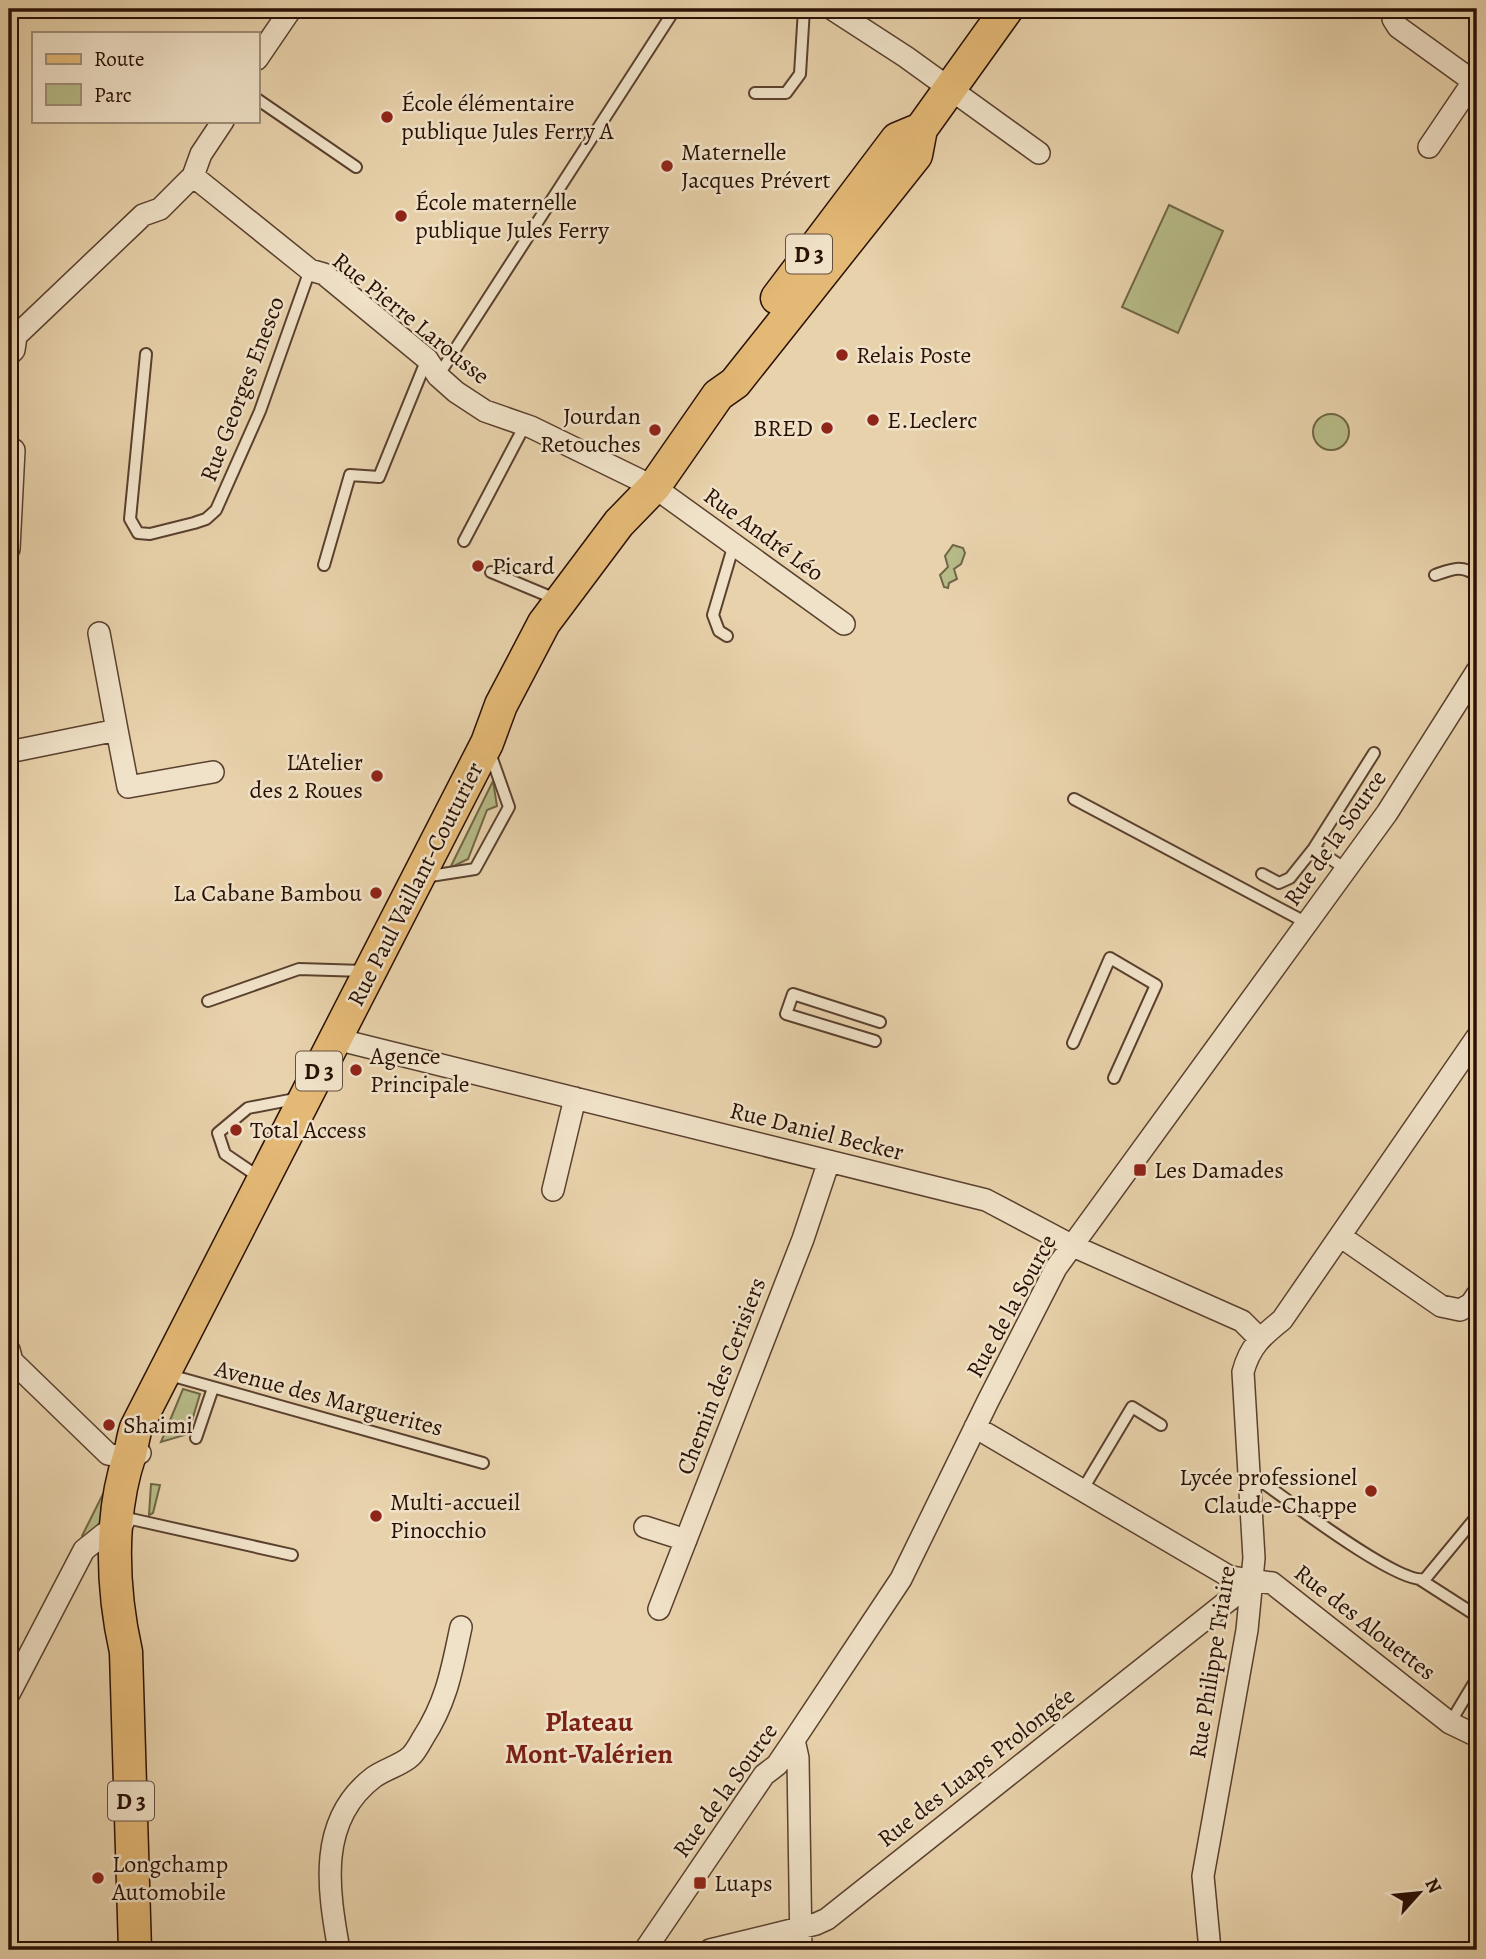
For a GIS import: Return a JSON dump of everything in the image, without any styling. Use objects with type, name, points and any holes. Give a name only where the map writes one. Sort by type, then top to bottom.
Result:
[{"type":"main road","name":"Rue Paul Vaillant-Couturier","points":[[135,1950],[126,1652],[121,1622],[123,1522],[119,1491],[134,1456],[136,1428],[487,743],[506,695],[544,623],[620,523],[654,486],[718,396],[722,372],[872,169],[897,138],[921,130],[1007,9]]},
{"type":"street","points":[[259,56],[291,9]]},
{"type":"street","points":[[832,9],[951,88],[1039,153]]},
{"type":"street","points":[[1394,9],[1394,19],[1398,27],[1476,80],[1429,147]]},
{"type":"street","points":[[9,355],[15,350],[16,336],[143,215],[160,209],[193,176],[201,154],[222,122]]},
{"type":"street","name":"Rue Pierre Larousse","points":[[193,176],[310,270],[324,274],[456,392],[485,411],[524,425],[654,486]]},
{"type":"street","points":[[9,549],[14,450]]},
{"type":"street","name":"Rue André Léo","points":[[654,486],[844,624]]},
{"type":"street","points":[[99,633],[128,787],[213,772]]},
{"type":"street","name":"Rue de la Source","points":[[645,1950],[764,1775],[777,1765],[901,1579],[1056,1268],[1387,813],[1477,671]]},
{"type":"street","points":[[9,752],[117,730]]},
{"type":"street","name":"Rue Philippe Triaire","points":[[1210,1950],[1203,1877],[1247,1630],[1253,1581],[1243,1372],[1246,1360],[1259,1338],[1282,1320],[1477,1037]]},
{"type":"street","name":"Rue Daniel Becker","points":[[336,1039],[986,1200],[1073,1246],[1242,1321],[1259,1338]]},
{"type":"street","points":[[553,1190],[575,1098]]},
{"type":"street","name":"Chemin des Cerisiers","points":[[659,1609],[803,1239],[829,1161]]},
{"type":"street","points":[[1340,1236],[1441,1306],[1460,1310],[1471,1304],[1477,1295]]},
{"type":"street","points":[[9,1350],[12,1361],[108,1454],[134,1456]]},
{"type":"street","name":"Rue des Alouettes","points":[[975,1427],[1230,1577],[1272,1583],[1450,1723],[1477,1736]]},
{"type":"street","points":[[9,1694],[84,1550],[123,1522]]},
{"type":"street","points":[[645,1527],[685,1540]]},
{"type":"street","name":"Rue des Luaps Prolongée","points":[[710,1950],[827,1919],[1253,1581]]},
{"type":"street","points":[[339,1950],[330,1899],[328,1862],[335,1828],[352,1798],[374,1778],[411,1756],[428,1731],[446,1698],[461,1627]]},
{"type":"street","points":[[794,1740],[798,1758],[801,1950]]},
{"type":"lane","points":[[324,565],[350,475],[379,477],[432,368],[675,9]]},
{"type":"lane","points":[[755,93],[786,93],[800,74],[804,9]]},
{"type":"lane","points":[[259,100],[356,167]]},
{"type":"lane","name":"Rue Georges Enesco","points":[[146,354],[130,519],[138,533],[150,534],[206,519],[221,501],[260,411],[310,270]]},
{"type":"lane","points":[[464,541],[524,425]]},
{"type":"lane","points":[[727,636],[719,631],[713,615],[734,544]]},
{"type":"lane","points":[[1435,575],[1456,567],[1468,569],[1477,576]]},
{"type":"lane","points":[[491,572],[560,601]]},
{"type":"lane","points":[[418,878],[475,869],[509,807],[487,743]]},
{"type":"lane","points":[[1262,874],[1279,883],[1290,878],[1314,848],[1374,753]]},
{"type":"lane","points":[[1074,799],[1307,923]]},
{"type":"lane","points":[[1314,848],[1346,869]]},
{"type":"lane","points":[[1073,1043],[1110,958],[1156,985],[1114,1079]]},
{"type":"lane","points":[[208,1000],[299,969],[370,971]]},
{"type":"lane","points":[[875,1041],[786,1014],[793,994],[880,1022]]},
{"type":"lane","points":[[264,1180],[225,1154],[218,1133],[248,1108],[306,1097]]},
{"type":"lane","name":"Avenue des Marguerites","points":[[157,1386],[214,1388],[483,1463]]},
{"type":"lane","points":[[196,1438],[214,1388]]},
{"type":"lane","points":[[1083,1489],[1132,1407],[1161,1425]]},
{"type":"lane","points":[[1250,1484],[1265,1484],[1383,1566],[1421,1580],[1477,1616]]},
{"type":"lane","points":[[1421,1580],[1425,1579],[1477,1516]]},
{"type":"lane","points":[[123,1522],[292,1555]]},
{"type":"lane","points":[[1450,1723],[1477,1678]]},
{"type":"green space","points":[[1169,205],[1223,231],[1178,333],[1122,307]]},
{"type":"green space","points":[[1331,414],[1344,419],[1349,432],[1344,445],[1331,450],[1318,445],[1313,432],[1318,419]]},
{"type":"green space","points":[[953,545],[963,548],[965,553],[961,564],[954,569],[957,579],[949,583],[948,588],[944,587],[940,575],[948,567],[945,556]]},
{"type":"green space","points":[[493,781],[497,806],[487,810],[468,859],[450,868]]},
{"type":"green space","points":[[183,1389],[200,1394],[188,1434],[161,1442]]},
{"type":"green space","points":[[110,1480],[111,1513],[86,1539],[82,1536]]},
{"type":"green space","points":[[151,1484],[160,1485],[153,1513],[149,1515]]},
{"type":"place","name":"École élémentaire publique Jules Ferry A","points":[[387,117]]},
{"type":"place","name":"Maternelle Jacques Prévert","points":[[667,166]]},
{"type":"place","name":"École maternelle publique Jules Ferry","points":[[401,216]]},
{"type":"place","name":"Relais Poste","points":[[842,355]]},
{"type":"place","name":"E.Leclerc","points":[[873,420]]},
{"type":"place","name":"BRED","points":[[827,428]]},
{"type":"place","name":"Jourdan Retouches","points":[[655,430]]},
{"type":"place","name":"Picard","points":[[478,566]]},
{"type":"place","name":"L'Atelier des 2 Roues","points":[[377,776]]},
{"type":"place","name":"La Cabane Bambou","points":[[376,893]]},
{"type":"place","name":"Agence Principale","points":[[356,1070]]},
{"type":"place","name":"Total Access","points":[[236,1130]]},
{"type":"place","name":"Les Damades","points":[[1140,1170]]},
{"type":"place","name":"Shaimi","points":[[109,1425]]},
{"type":"place","name":"Lycée professionel Claude-Chappe","points":[[1371,1491]]},
{"type":"place","name":"Multi-accueil Pinocchio","points":[[376,1516]]},
{"type":"place","name":"Longchamp Automobile","points":[[98,1878]]},
{"type":"place","name":"Luaps","points":[[700,1883]]},
{"type":"district","name":"Plateau Mont-Valérien","points":[[589,1738]]}]
